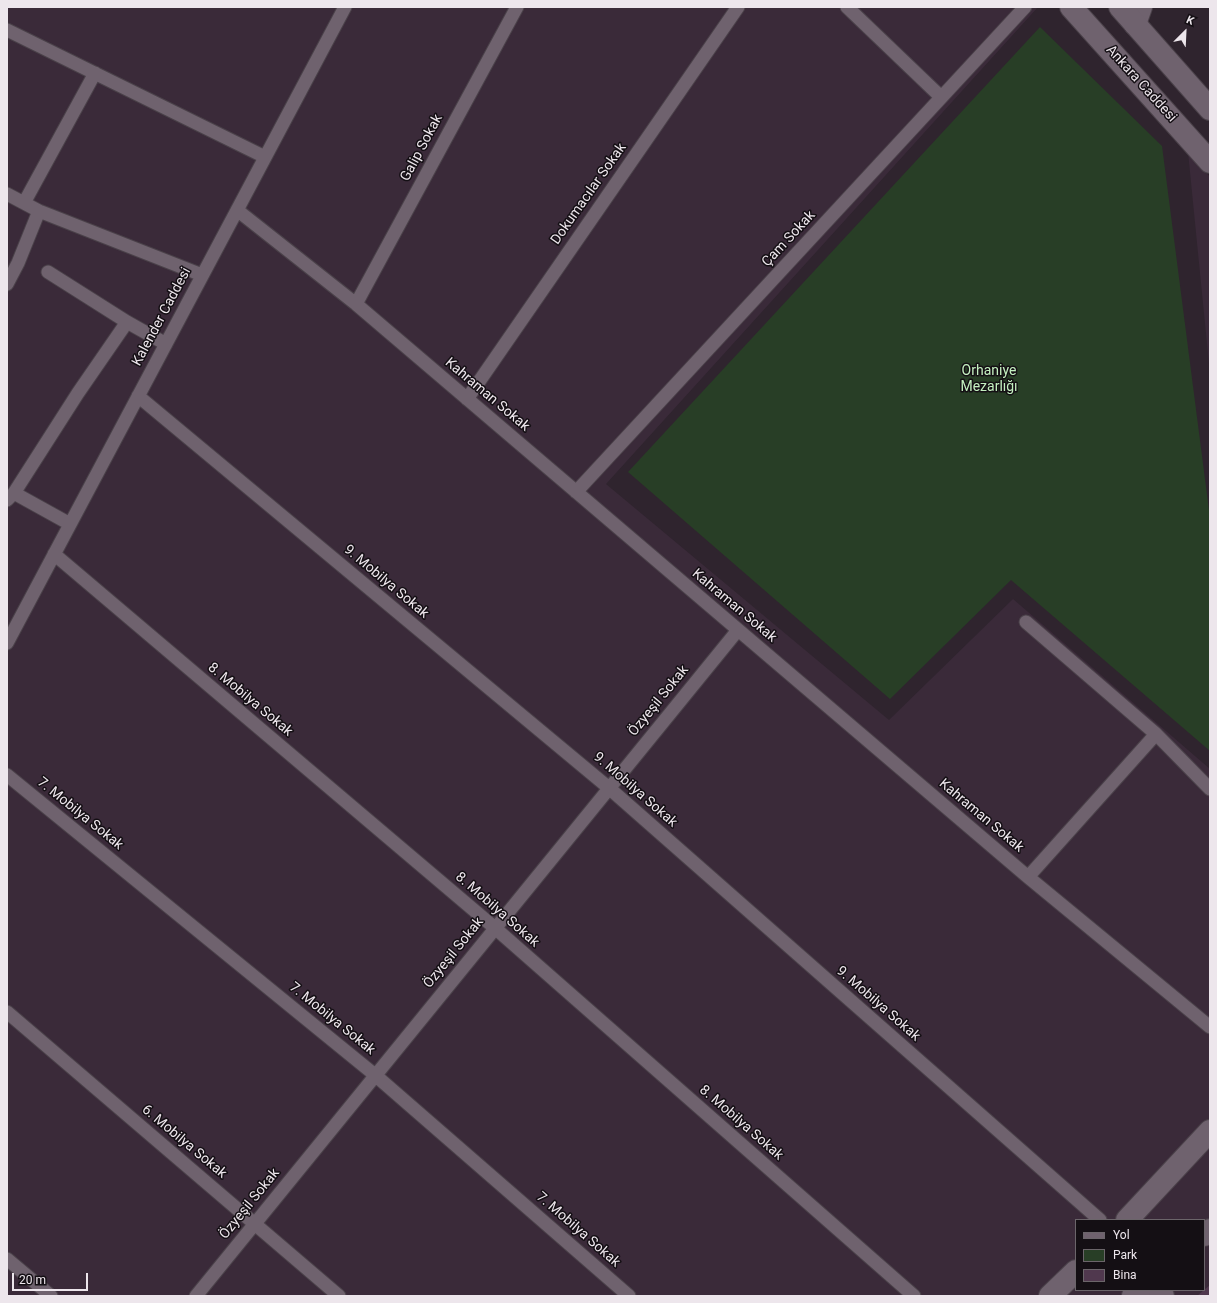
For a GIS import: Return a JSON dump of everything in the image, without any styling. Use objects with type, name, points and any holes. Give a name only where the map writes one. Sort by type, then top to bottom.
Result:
[{"type":"main road","name":"Ankara Caddesi","points":[[1071,7],[1210,162]]},
{"type":"main road","points":[[1120,7],[1138,16],[1210,109]]},
{"type":"main road","points":[[1128,1219],[1210,1131]]},
{"type":"main road","points":[[1050,1296],[1075,1272]]},
{"type":"lane","name":"Kalender Caddesi","points":[[7,643],[345,7]]},
{"type":"lane","name":"Galip Sokak","points":[[356,304],[517,7]]},
{"type":"lane","name":"Dokumacılar Sokak","points":[[467,399],[738,7]]},
{"type":"lane","points":[[847,7],[942,97]]},
{"type":"lane","name":"Çam Sokak","points":[[576,492],[1026,7]]},
{"type":"lane","points":[[7,30],[265,157]]},
{"type":"lane","points":[[24,203],[95,73]]},
{"type":"lane","points":[[7,194],[39,211],[202,275]]},
{"type":"lane","name":"Kahraman Sokak","points":[[237,210],[356,304],[1028,877],[1210,1027]]},
{"type":"lane","points":[[7,284],[18,263],[39,211]]},
{"type":"lane","points":[[48,272],[127,322],[166,344]]},
{"type":"lane","points":[[70,524],[10,497],[78,393],[127,322]]},
{"type":"lane","name":"9. Mobilya Sokak","points":[[138,396],[609,788],[1099,1219]]},
{"type":"lane","name":"8. Mobilya Sokak","points":[[54,554],[495,928],[914,1296]]},
{"type":"lane","points":[[1026,622],[1156,734],[1210,789]]},
{"type":"lane","name":"Özyeşil Sokak","points":[[196,1296],[738,630]]},
{"type":"lane","points":[[1028,877],[1156,734]]},
{"type":"lane","name":"7. Mobilya Sokak","points":[[7,775],[375,1075],[629,1296]]},
{"type":"lane","name":"6. Mobilya Sokak","points":[[7,1012],[339,1296]]},
{"type":"lane","points":[[7,1259],[50,1296]]},
{"type":"shaded area","points":[[7,7],[1038,7],[606,484],[889,720],[1013,599],[1210,769],[1210,1296],[7,1296]]},
{"type":"shaded area","points":[[1188,152],[1210,177],[1210,374]]},
{"type":"green space","name":"Orhaniye Mezarlığı","points":[[1040,27],[1162,146],[1210,518],[1210,751],[1011,580],[890,699],[628,472]]},
{"type":"building","points":[[1210,1285],[1210,1296],[1197,1296],[1205,1291]]}]
